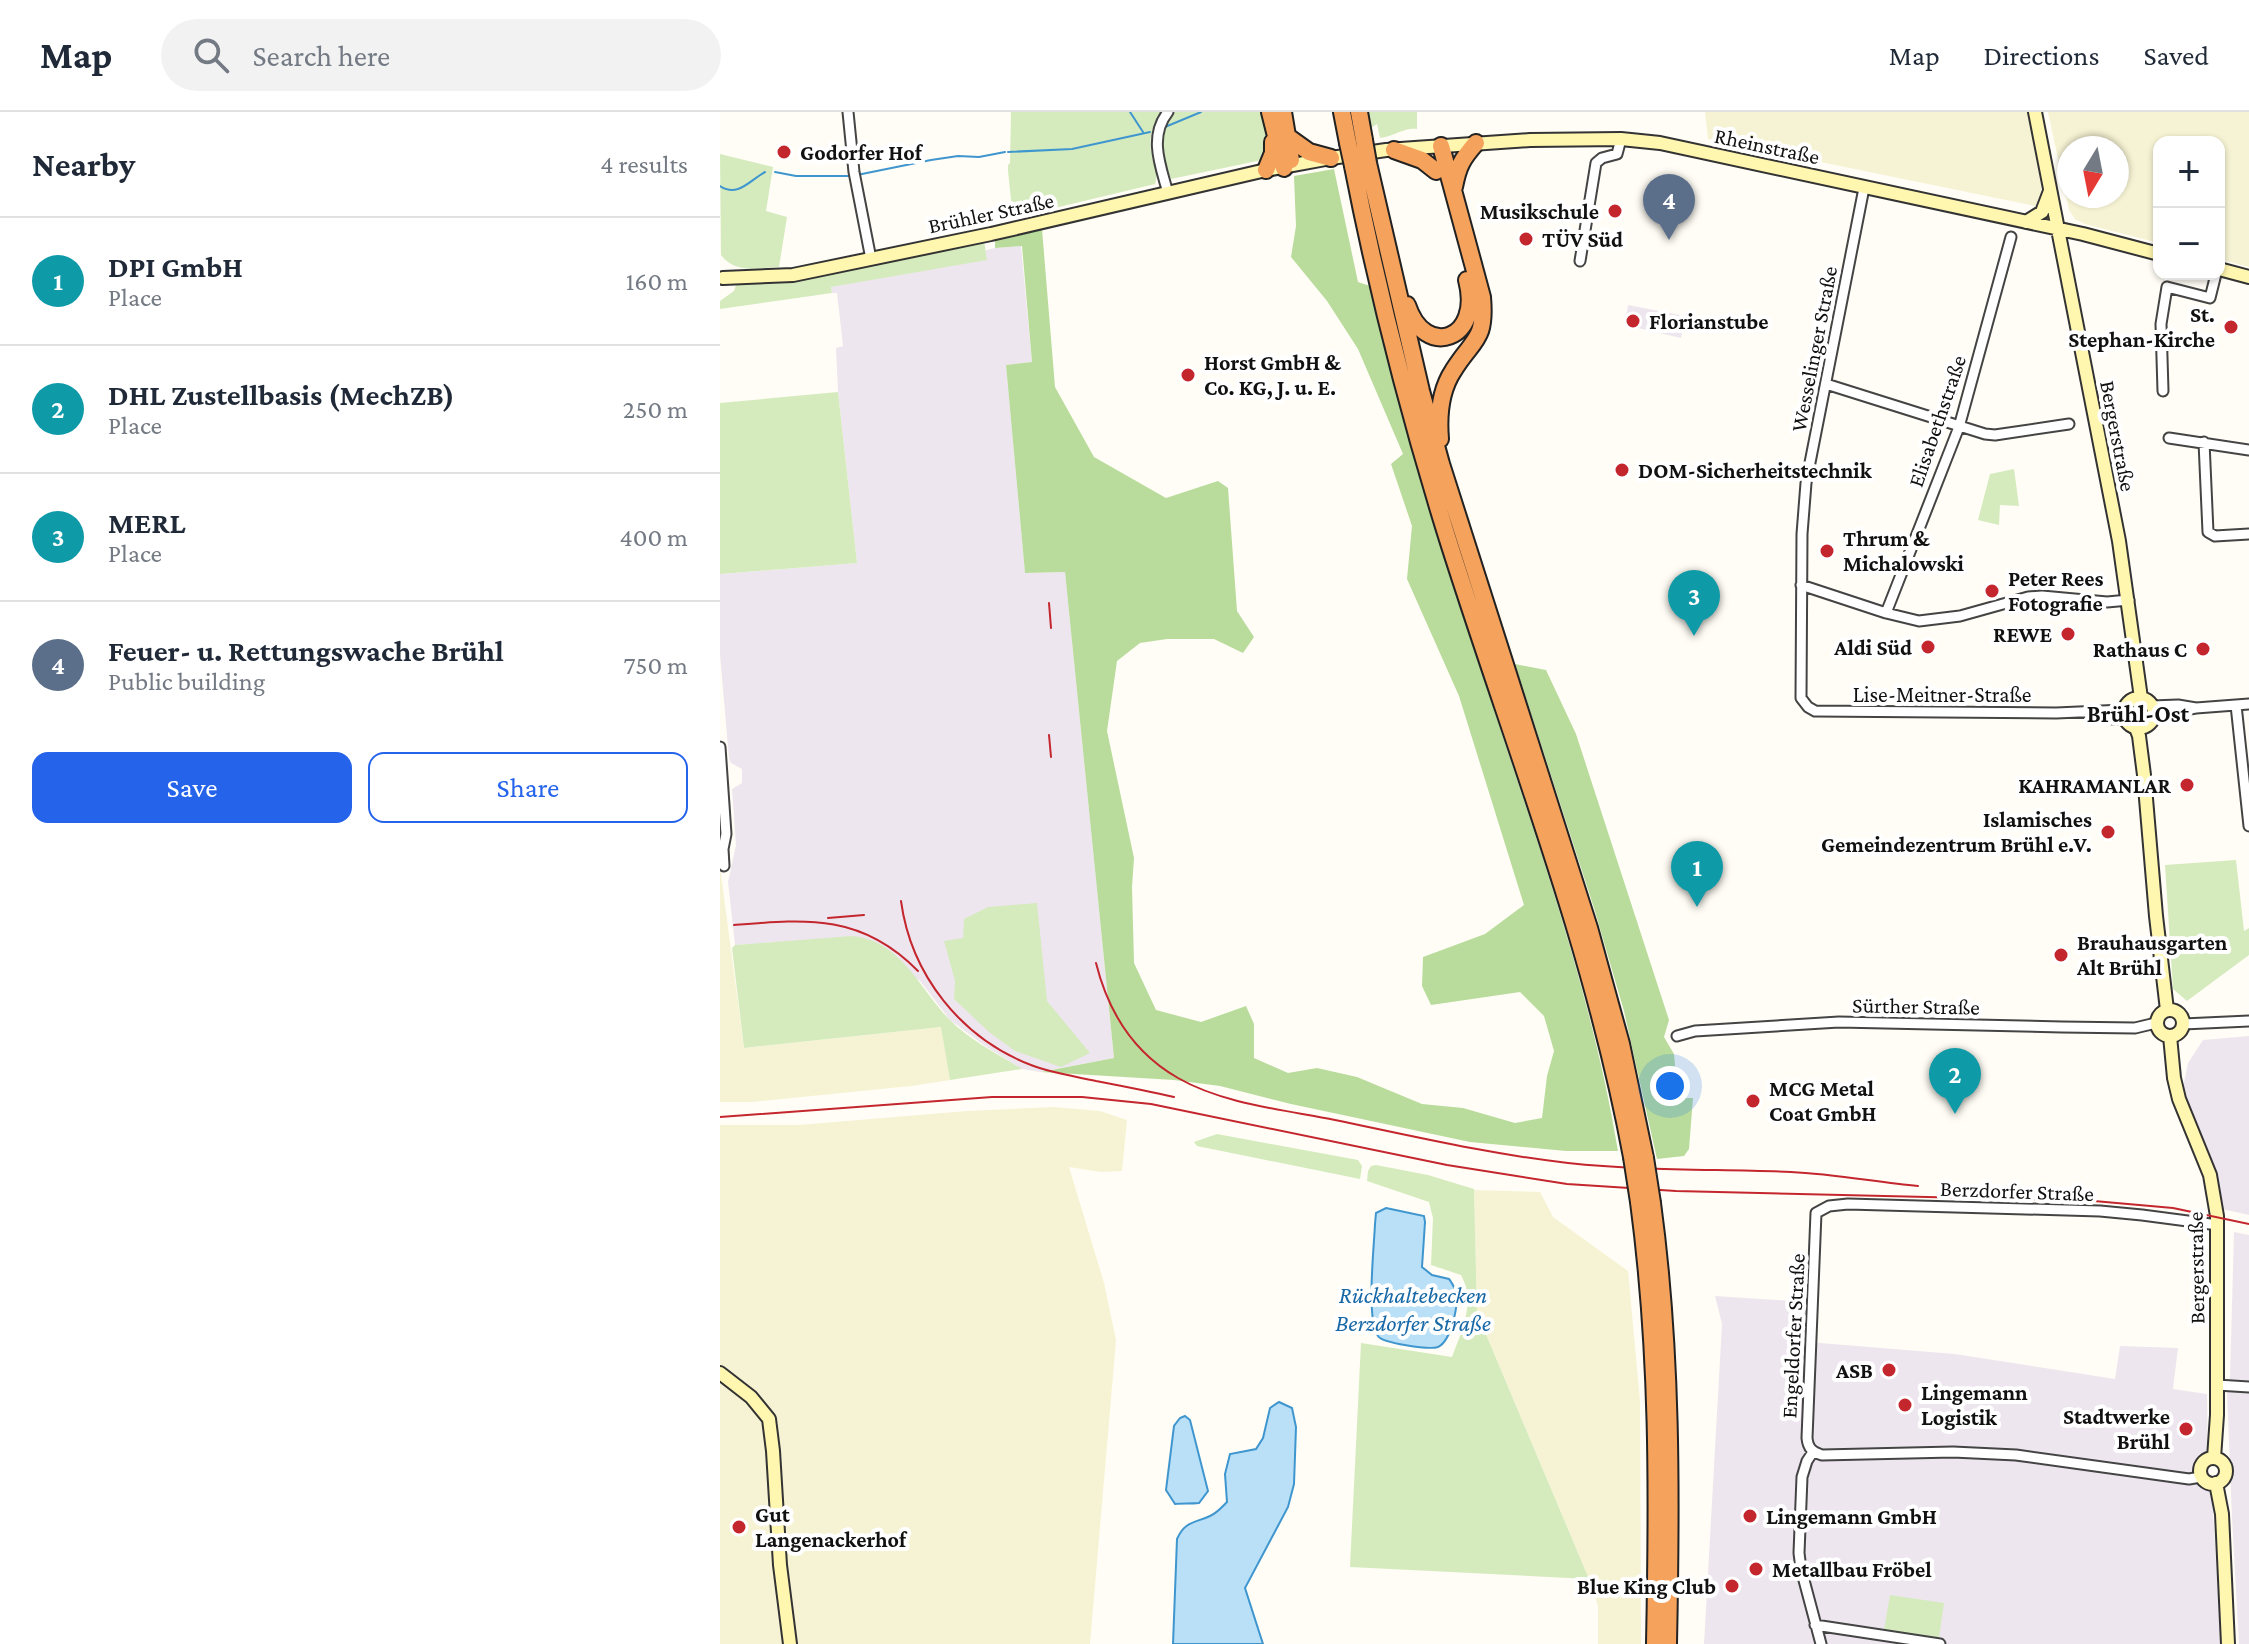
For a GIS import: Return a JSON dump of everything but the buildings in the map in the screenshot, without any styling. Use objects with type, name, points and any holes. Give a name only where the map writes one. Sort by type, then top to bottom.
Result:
[{"type":"highway","points":[[1266,170],[1283,112]]},
{"type":"highway","points":[[1342,112],[1356,141]]},
{"type":"highway","points":[[1359,112],[1356,141],[1393,349],[1445,530],[1584,954],[1638,1157]]},
{"type":"highway","points":[[1277,126],[1309,152],[1331,158]]},
{"type":"highway","points":[[1277,126],[1288,167]]},
{"type":"highway","points":[[1454,193],[1457,170],[1476,143]]},
{"type":"highway","points":[[1360,165],[1411,319],[1424,331],[1450,336],[1463,328],[1469,315],[1471,296],[1436,171],[1437,146]]},
{"type":"highway","points":[[1437,146],[1454,193],[1482,297],[1484,317],[1478,339],[1453,370],[1443,391],[1439,425],[1441,464]]},
{"type":"highway","points":[[1394,150],[1422,160],[1436,171]]},
{"type":"highway","points":[[1386,244],[1441,464],[1593,940],[1621,1044],[1665,1317],[1669,1394],[1668,1644]]},
{"type":"highway","points":[[1646,1203],[1658,1487],[1655,1644]]},
{"type":"street","points":[[848,112],[855,175],[871,259]]},
{"type":"street","points":[[1168,112],[1162,120],[1157,143],[1168,193]]},
{"type":"street","name":"Bergerstraße","points":[[2035,112],[2129,600],[2134,650],[2130,707]]},
{"type":"street","name":"Rheinstraße","points":[[1266,170],[1331,158],[1437,146],[1561,138],[1621,139],[1660,143],[2153,253]]},
{"type":"street","points":[[1580,261],[1596,163],[1617,154],[1621,139]]},
{"type":"street","name":"Brühler Straße","points":[[721,278],[793,275],[1266,170]]},
{"type":"street","name":"Wesselinger Straße","points":[[1808,707],[1801,698],[1800,687],[1802,534],[1806,483],[1864,188]]},
{"type":"street","points":[[2026,222],[2042,212],[2050,188]]},
{"type":"street","name":"Elisabethstraße","points":[[1886,613],[1959,427],[2011,237]]},
{"type":"street","points":[[2225,271],[2249,277]]},
{"type":"street","points":[[2163,391],[2161,324],[2167,287],[2210,298],[2214,280]]},
{"type":"street","points":[[1826,384],[1959,427],[1995,435],[2069,424]]},
{"type":"street","points":[[2169,438],[2249,450]]},
{"type":"street","points":[[2204,442],[2208,532],[2215,536],[2249,534]]},
{"type":"street","points":[[1801,585],[1919,621],[1960,616],[2030,597],[2107,602],[2129,600]]},
{"type":"street","points":[[2130,707],[2129,725],[2196,708],[2249,704]]},
{"type":"street","points":[[2236,705],[2249,826]]},
{"type":"street","name":"Lise-Meitner-Straße","points":[[1808,707],[1815,711],[2077,713],[2130,707]]},
{"type":"street","points":[[2130,707],[2148,719]]},
{"type":"street","points":[[2148,719],[2144,775],[2167,1010]]},
{"type":"street","points":[[720,747],[726,834],[722,849],[724,866]]},
{"type":"street","points":[[2167,1010],[2180,1014],[2183,1024],[2180,1032],[2170,1036],[2159,1032],[2156,1023],[2159,1015],[2167,1010]]},
{"type":"street","points":[[2183,1024],[2249,1021]]},
{"type":"street","name":"Sürther Straße","points":[[1677,1036],[1705,1030],[1839,1022],[2135,1028],[2156,1023]]},
{"type":"street","name":"Bergerstraße","points":[[2170,1036],[2179,1099],[2210,1175],[2218,1225],[2214,1458]]},
{"type":"street","name":"Berzdorfer Straße","points":[[1816,1213],[1829,1206],[1848,1204],[2100,1211],[2218,1225]]},
{"type":"street","name":"Engeldorfer Straße","points":[[1813,1452],[1807,1438],[1816,1213]]},
{"type":"street","points":[[720,1373],[751,1397],[769,1419],[780,1565],[790,1644]]},
{"type":"street","points":[[2217,1385],[2249,1387]]},
{"type":"street","points":[[1821,1644],[1799,1553],[1802,1477],[1813,1452],[1822,1455],[1953,1452],[2016,1455],[2189,1479],[2201,1477]]},
{"type":"street","points":[[2214,1458],[2222,1463],[2225,1472],[2216,1483],[2206,1482],[2201,1477],[2200,1468],[2205,1460],[2214,1458]]},
{"type":"street","points":[[2216,1483],[2222,1514],[2228,1644]]},
{"type":"street","points":[[1815,1625],[1940,1644]]},
{"type":"shaded area","points":[[1705,112],[2031,112],[2043,202],[2035,206],[1708,139]]},
{"type":"shaded area","points":[[2048,112],[2249,112],[2249,267],[2225,261],[2225,136],[2153,136],[2153,241],[2075,219],[2069,208],[2129,208],[2129,136],[2057,136],[2057,154]]},
{"type":"shaded area","points":[[1021,246],[1032,362],[1006,365],[1025,573],[1065,572],[1114,1058],[1040,1072],[1022,1069],[950,1020],[920,981],[860,937],[735,945],[728,882],[736,845],[732,789],[742,783],[742,769],[731,763],[729,758],[720,655],[720,574],[857,563],[838,392],[836,348],[843,346],[837,293],[832,293],[831,287],[995,248]]},
{"type":"shaded area","points":[[1628,305],[1685,316],[1681,338],[1625,325]]},
{"type":"shaded area","points":[[720,867],[744,1048],[942,1027],[950,1080],[752,1102],[720,1102]]},
{"type":"shaded area","points":[[2249,1036],[2249,1215],[2222,1209],[2205,1146],[2189,1110],[2183,1087],[2188,1063],[2203,1040]]},
{"type":"shaded area","points":[[1053,1107],[1100,1111],[1127,1120],[1122,1171],[1101,1172],[1069,1167],[1104,1283],[1116,1340],[1090,1644],[795,1644],[785,1570],[774,1426],[720,1368],[720,1125],[799,1125]]},
{"type":"shaded area","points":[[1474,1190],[1540,1192],[1553,1217],[1628,1271],[1640,1401],[1641,1644],[1598,1644],[1598,1606],[1589,1579],[1477,1313]]},
{"type":"shaded area","points":[[2234,1232],[2249,1235],[2249,1644],[2239,1644],[2227,1392]]},
{"type":"shaded area","points":[[1715,1296],[1808,1302],[1808,1342],[1955,1354],[2115,1379],[2120,1346],[2178,1348],[2173,1389],[2207,1394],[2208,1464],[2221,1644],[1704,1644],[1722,1324]]},
{"type":"shaded area","points":[[720,1376],[761,1412],[767,1431],[787,1644],[720,1644]]},
{"type":"green space","points":[[1011,112],[1161,112],[1151,141],[1155,184],[1013,218],[1008,171]]},
{"type":"green space","points":[[1175,112],[1266,112],[1271,149],[1262,160],[1171,179],[1162,144],[1165,128]]},
{"type":"green space","points":[[1367,112],[1417,112],[1417,129],[1380,138],[1377,124],[1371,128]]},
{"type":"green space","points":[[720,154],[773,167],[766,211],[787,217],[779,267],[740,267],[721,255]]},
{"type":"green space","points":[[1334,169],[1358,282],[1370,286],[1448,565],[1575,963],[1618,1151],[1566,1151],[1470,1142],[1220,1086],[1041,1072],[1114,1058],[1065,572],[1025,573],[1006,365],[1032,362],[1022,246],[995,248],[995,238],[1042,229],[1055,387],[1094,457],[1166,498],[1218,481],[1228,488],[1237,611],[1254,637],[1243,653],[1214,639],[1167,639],[1140,643],[1117,661],[1107,731],[1134,858],[1134,963],[1156,1010],[1201,1022],[1246,1006],[1254,1024],[1254,1058],[1288,1073],[1317,1068],[1357,1077],[1422,1104],[1463,1108],[1515,1123],[1542,1118],[1547,1076],[1554,1051],[1544,1016],[1520,992],[1431,1005],[1422,986],[1423,957],[1485,934],[1524,905],[1459,696],[1407,579],[1412,526],[1391,464],[1403,454],[1358,349],[1327,301],[1291,257],[1296,226],[1294,176]]},
{"type":"green space","points":[[984,241],[987,260],[831,287],[832,293],[720,309],[720,301],[734,291],[736,285],[829,275]]},
{"type":"green space","points":[[838,392],[857,563],[720,574],[720,403]]},
{"type":"green space","points":[[2014,469],[2019,506],[2000,505],[1999,525],[1978,520],[1990,474]]},
{"type":"green space","points":[[1515,664],[1546,670],[1576,734],[1669,1020],[1664,1037],[1674,1054],[1678,1098],[1693,1098],[1689,1149],[1684,1156],[1657,1159],[1624,1011]]},
{"type":"green space","points":[[2236,860],[2244,931],[2249,928],[2249,955],[2187,1001],[2173,989],[2165,865]]},
{"type":"green space","points":[[1037,903],[1047,1001],[1090,1053],[1061,1067],[1015,1051],[989,1032],[954,999],[955,981],[944,941],[963,938],[964,919],[988,907]]},
{"type":"green space","points":[[851,936],[868,939],[896,956],[957,1027],[1022,1069],[950,1080],[941,1027],[744,1048],[732,948],[735,945]]},
{"type":"green space","points":[[1217,1134],[1358,1160],[1362,1166],[1360,1179],[1197,1146],[1194,1142]]},
{"type":"green space","points":[[1376,1165],[1428,1175],[1474,1189],[1477,1313],[1589,1579],[1350,1567],[1361,1343],[1452,1357],[1467,1306],[1461,1275],[1431,1265],[1433,1218],[1429,1202],[1367,1181],[1368,1171]]},
{"type":"green space","points":[[1890,1595],[1944,1603],[1939,1638],[1884,1630]]},
{"type":"water","name":"Rückhaltebecken Berzdorfer Straße","points":[[1386,1208],[1424,1216],[1422,1267],[1432,1275],[1449,1279],[1455,1289],[1453,1321],[1447,1337],[1438,1347],[1416,1347],[1381,1339],[1374,1327],[1372,1283],[1376,1213]]},
{"type":"water","points":[[1279,1402],[1292,1408],[1296,1427],[1294,1484],[1288,1507],[1245,1588],[1263,1644],[1173,1644],[1177,1539],[1187,1526],[1212,1515],[1227,1502],[1225,1474],[1230,1454],[1256,1449],[1263,1438],[1270,1408]]},
{"type":"water","points":[[1185,1416],[1190,1420],[1208,1491],[1199,1503],[1175,1504],[1166,1490],[1174,1426]]},
{"type":"waterway","points":[[1130,112],[1143,132]]},
{"type":"waterway","points":[[1165,127],[1201,112]]},
{"type":"waterway","points":[[1008,152],[1072,149],[1150,132]]},
{"type":"waterway","points":[[857,175],[931,160],[1005,152]]},
{"type":"waterway","points":[[720,186],[738,189],[765,172]]},
{"type":"waterway","points":[[775,172],[796,176],[850,176]]},
{"type":"railway","points":[[1049,603],[1051,628]]},
{"type":"railway","points":[[1049,735],[1051,757]]},
{"type":"railway","points":[[901,901],[916,954],[928,978],[962,1021],[983,1038],[1039,1068],[1174,1097]]},
{"type":"railway","points":[[828,918],[864,915]]},
{"type":"railway","points":[[734,925],[786,922],[833,924],[876,939],[918,971]]},
{"type":"railway","points":[[1096,963],[1116,1014],[1148,1056],[1178,1078],[1234,1100],[1480,1150],[1568,1163],[1652,1169],[1807,1173],[1918,1186]]},
{"type":"railway","points":[[720,1117],[992,1097],[1082,1097],[1151,1104],[1447,1165],[1567,1184],[1676,1191],[2094,1201],[2173,1208],[2249,1224]]},
{"type":"place","name":"Godorfer Hof","points":[[784,152]]},
{"type":"place","name":"Musikschule","points":[[1615,211]]},
{"type":"place","name":"TÜV Süd","points":[[1526,239]]},
{"type":"place","name":"Feuer- u. Rettungswache Brühl","points":[[1669,240]]},
{"type":"place","name":"Florianstube","points":[[1633,321]]},
{"type":"place","name":"St. Stephan-Kirche","points":[[2231,327]]},
{"type":"place","name":"Horst GmbH & Co. KG, J. u. E.","points":[[1188,375]]},
{"type":"place","name":"DOM-Sicherheitstechnik","points":[[1622,470]]},
{"type":"place","name":"Thrum & Michalowski","points":[[1827,551]]},
{"type":"place","name":"Peter Rees Fotografie","points":[[1992,591]]},
{"type":"place","name":"REWE","points":[[2068,634]]},
{"type":"place","name":"MERL","points":[[1694,636]]},
{"type":"place","name":"Aldi Süd","points":[[1928,647]]},
{"type":"place","name":"Rathaus C","points":[[2203,649]]},
{"type":"place","name":"KAHRAMANLAR","points":[[2187,785]]},
{"type":"place","name":"Islamisches Gemeindezentrum Brühl e.V.","points":[[2108,832]]},
{"type":"place","name":"DPI GmbH","points":[[1697,907]]},
{"type":"place","name":"Brauhausgarten Alt Brühl","points":[[2061,955]]},
{"type":"place","name":"MCG Metal Coat GmbH","points":[[1753,1101]]},
{"type":"place","name":"DHL Zustellbasis (MechZB)","points":[[1955,1114]]},
{"type":"place","name":"ASB","points":[[1889,1370]]},
{"type":"place","name":"Lingemann Logistik","points":[[1905,1405]]},
{"type":"place","name":"Stadtwerke Brühl","points":[[2186,1429]]},
{"type":"place","name":"Lingemann GmbH","points":[[1750,1516]]},
{"type":"place","name":"Gut Langenackerhof","points":[[739,1527]]},
{"type":"place","name":"Metallbau Fröbel","points":[[1756,1569]]},
{"type":"place","name":"Blue King Club","points":[[1732,1586]]},
{"type":"district","name":"Brühl-Ost","points":[[2138,713]]}]
